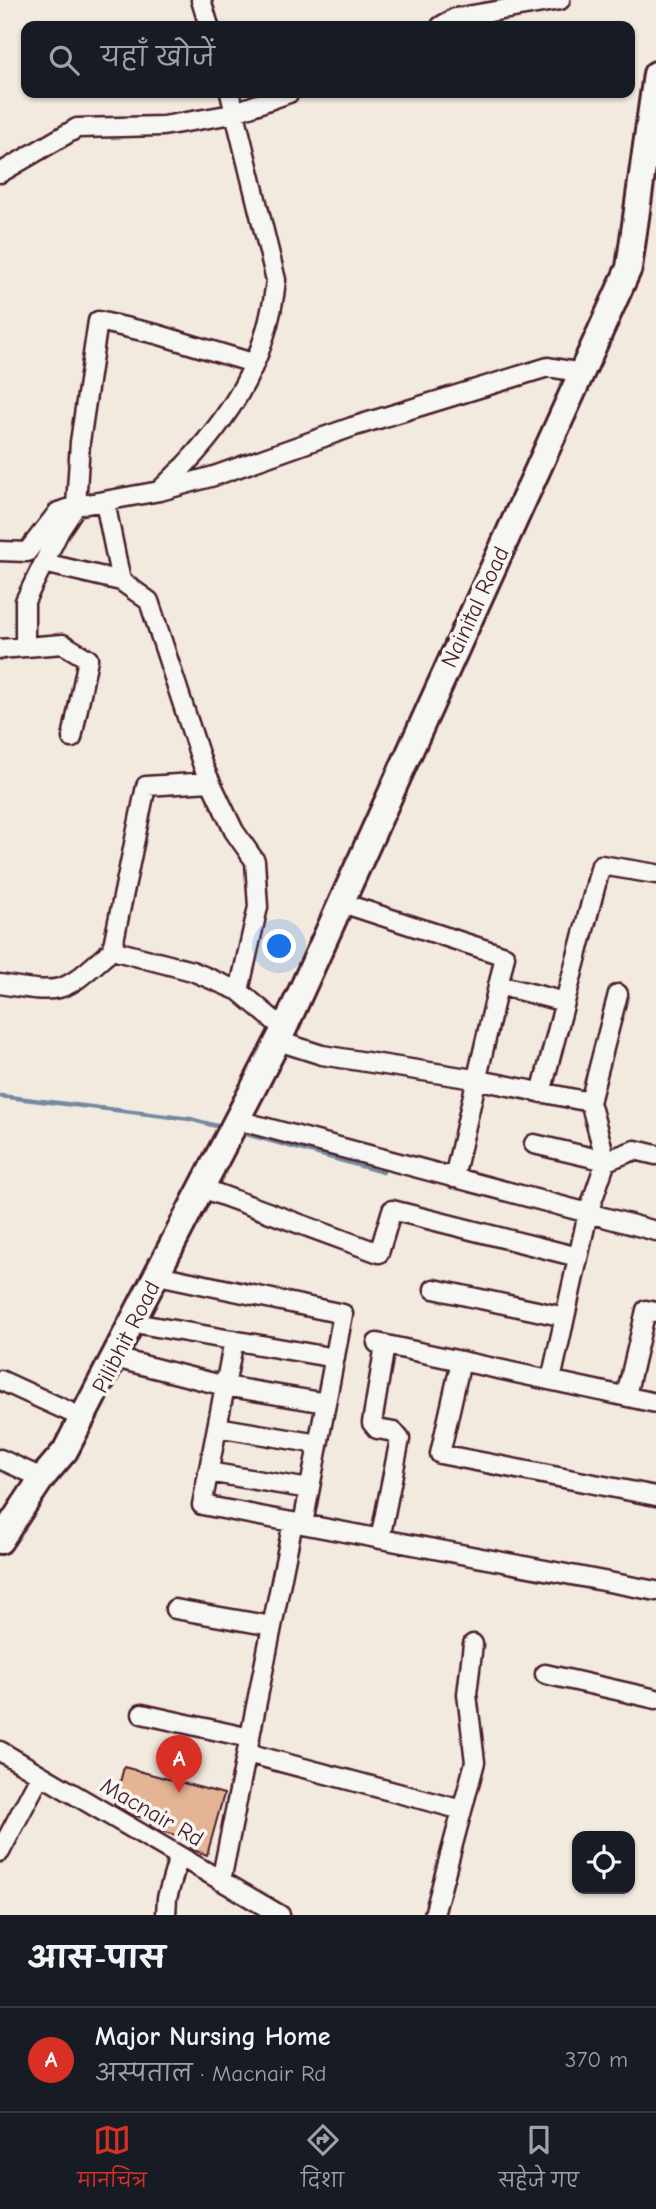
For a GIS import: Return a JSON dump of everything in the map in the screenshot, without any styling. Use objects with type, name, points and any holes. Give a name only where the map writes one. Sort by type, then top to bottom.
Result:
[{"type":"highway","name":"Nainital Road","points":[[234,1126],[281,1035],[339,902],[629,268],[656,74]]},
{"type":"highway","name":"Pilibhit Road","points":[[0,1541],[42,1478],[65,1451],[134,1323],[234,1126]]},
{"type":"street","points":[[201,0],[207,21]]},
{"type":"street","points":[[449,15],[560,0]]},
{"type":"street","points":[[160,491],[195,457],[225,420],[263,343],[273,311],[276,280],[232,98]]},
{"type":"street","points":[[0,173],[77,128],[163,126],[237,112],[275,98]]},
{"type":"street","points":[[25,646],[25,601],[76,506],[80,442],[97,321],[156,334],[253,363]]},
{"type":"street","points":[[0,551],[27,552],[58,512],[76,506],[160,491],[214,476],[352,427],[548,367],[583,373]]},
{"type":"street","points":[[105,502],[121,581]]},
{"type":"street","points":[[44,563],[121,581],[149,601],[210,782],[234,831],[255,861],[258,906],[239,990]]},
{"type":"street","points":[[0,649],[63,643],[88,659],[72,738]]},
{"type":"street","points":[[0,984],[46,992],[70,986],[112,950],[146,786],[210,782]]},
{"type":"street","points":[[541,1093],[601,865],[656,874]]},
{"type":"street","points":[[339,902],[505,956],[474,1079],[454,1178]]},
{"type":"street","points":[[112,950],[192,971],[239,990],[281,1035],[322,1055],[474,1079],[590,1102]]},
{"type":"street","points":[[498,985],[565,1002]]},
{"type":"street","points":[[551,1380],[588,1213],[606,1161],[590,1102],[618,994]]},
{"type":"street","points":[[234,1126],[454,1178],[656,1231]]},
{"type":"street","points":[[534,1144],[606,1161],[635,1150],[656,1155]]},
{"type":"street","points":[[202,1188],[379,1253],[393,1210],[578,1257]]},
{"type":"street","points":[[158,1275],[343,1314],[309,1489],[272,1626],[221,1881]]},
{"type":"street","points":[[434,1289],[565,1317]]},
{"type":"street","points":[[626,1396],[646,1310],[656,1312]]},
{"type":"street","points":[[134,1323],[335,1358]]},
{"type":"street","points":[[234,1340],[202,1505],[656,1591]]},
{"type":"street","points":[[380,1539],[400,1439],[394,1432],[377,1429],[372,1423],[381,1344],[656,1402]]},
{"type":"street","points":[[115,1358],[225,1386],[326,1403]]},
{"type":"street","points":[[461,1361],[440,1454],[656,1496]]},
{"type":"street","points":[[0,1380],[83,1418]]},
{"type":"street","points":[[217,1427],[318,1444]]},
{"type":"street","points":[[0,1460],[42,1478]]},
{"type":"street","points":[[208,1472],[309,1489]]},
{"type":"street","points":[[175,1609],[272,1626]]},
{"type":"street","points":[[434,1915],[475,1762],[467,1694],[473,1644]]},
{"type":"street","points":[[545,1674],[656,1699]]},
{"type":"street","points":[[142,1714],[462,1810]]},
{"type":"street","name":"Macnair Rd","points":[[0,1751],[280,1915]]},
{"type":"street","points":[[0,1852],[40,1776]]},
{"type":"street","points":[[166,1915],[167,1898],[179,1856]]},
{"type":"building","points":[[124,1767],[224,1794],[207,1855],[190,1849],[193,1840],[157,1830],[150,1826],[152,1820],[132,1815],[114,1805]]},
{"type":"waterway","points":[[0,1096],[190,1119],[224,1128]]},
{"type":"waterway","points":[[239,1132],[383,1172]]},
{"type":"place","name":"Major Nursing Home","points":[[179,1793]]}]
